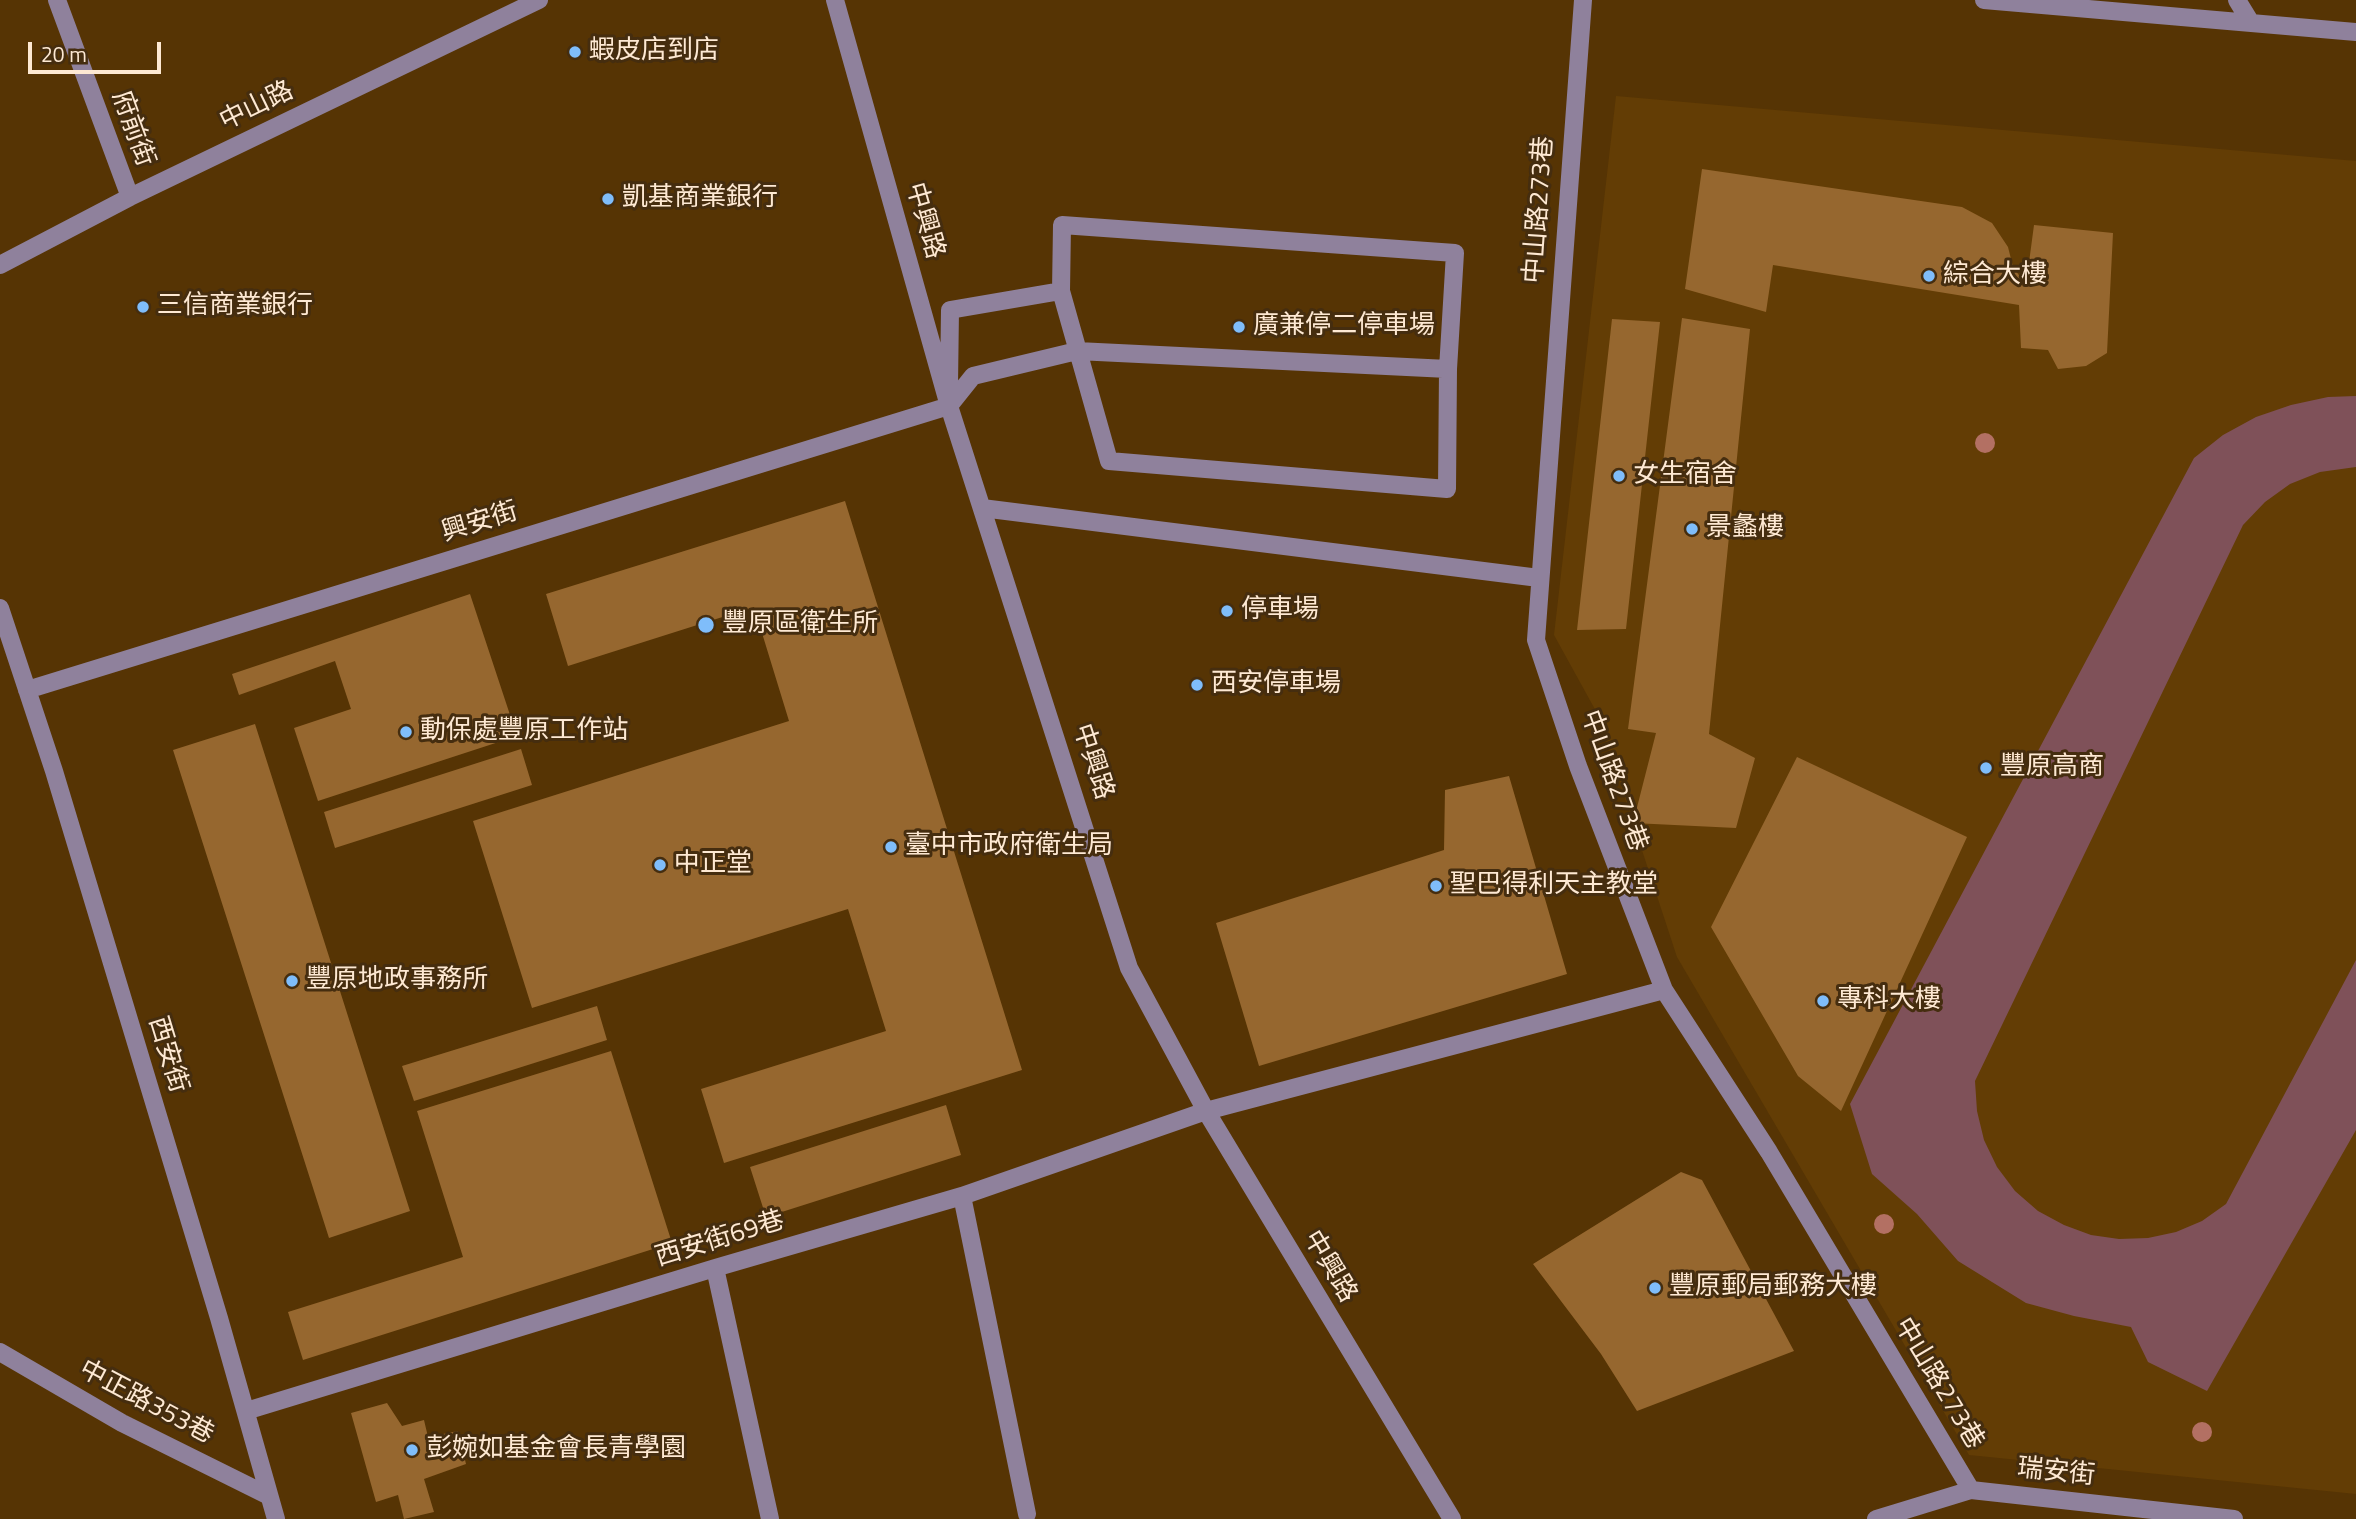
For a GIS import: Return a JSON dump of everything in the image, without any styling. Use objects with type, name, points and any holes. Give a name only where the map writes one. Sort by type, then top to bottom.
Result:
[{"type":"street","name":"府前街","points":[[57,0],[130,197]]},
{"type":"street","name":"中山路","points":[[0,265],[130,197],[539,0]]},
{"type":"street","name":"中興路","points":[[835,0],[949,406],[1129,968],[1206,1111],[1452,1519]]},
{"type":"street","name":"中山路273巷","points":[[1583,0],[1535,640],[1578,766],[1664,990],[1769,1152],[1971,1490]]},
{"type":"street","points":[[1984,0],[2356,32]]},
{"type":"street","points":[[2237,0],[2251,23]]},
{"type":"street","points":[[1062,225],[1455,253],[1448,369],[1447,489],[1109,460],[1077,351],[1061,291],[1062,225]]},
{"type":"street","points":[[949,406],[950,310],[1061,291]]},
{"type":"street","points":[[949,406],[973,376],[1077,351],[1448,369]]},
{"type":"street","name":"興安街","points":[[27,690],[949,406]]},
{"type":"street","points":[[982,508],[1539,578]]},
{"type":"street","name":"西安街","points":[[0,608],[54,771],[276,1519]]},
{"type":"street","name":"西安街69巷","points":[[246,1411],[962,1196],[1206,1111],[1664,990]]},
{"type":"street","points":[[962,1196],[1027,1514]]},
{"type":"street","points":[[715,1268],[770,1519]]},
{"type":"street","name":"中正路353巷","points":[[0,1352],[122,1423],[269,1496]]},
{"type":"street","name":"瑞安街","points":[[1876,1519],[1971,1490],[2234,1519]]},
{"type":"shaded area","name":"豐原高商","points":[[1616,96],[2356,161],[2356,1494],[1969,1455],[1677,957],[1597,713],[1554,635]]},
{"type":"shaded area","points":[[2356,396],[2356,467],[2320,472],[2290,484],[2265,502],[2243,525],[1975,1081],[1977,1111],[1984,1140],[1997,1167],[2015,1191],[2038,1211],[2091,1235],[2119,1239],[2148,1238],[2176,1232],[2202,1221],[2226,1204],[2356,960],[2356,1130],[2207,1391],[2148,1362],[2131,1327],[2026,1303],[1958,1261],[1917,1214],[1872,1174],[1850,1104],[2194,458],[2223,435],[2256,417],[2291,405],[2328,397]]},
{"type":"building","name":"綜合大樓","points":[[1702,169],[1962,207],[1992,223],[2008,247],[2013,267],[2026,285],[2034,225],[2113,233],[2107,353],[2086,366],[2058,369],[2048,350],[2021,348],[2019,305],[1773,265],[1766,312],[1685,289]]},
{"type":"building","name":"景蠡樓","points":[[1682,318],[1750,329],[1709,734],[1755,758],[1736,828],[1633,823],[1656,733],[1628,729]]},
{"type":"building","name":"女生宿舍","points":[[1612,319],[1660,322],[1626,629],[1577,630]]},
{"type":"building","name":"臺中市政府衛生局","points":[[845,501],[1022,1070],[724,1163],[701,1089],[886,1031],[848,909],[532,1008],[473,821],[789,721],[754,607],[568,666],[546,594]]},
{"type":"building","points":[[470,594],[517,736],[318,801],[294,728],[351,709],[335,661],[239,695],[232,674]]},
{"type":"building","name":"豐原地政事務所","points":[[255,724],[410,1211],[329,1238],[173,750]]},
{"type":"building","points":[[521,749],[532,785],[335,848],[324,812]]},
{"type":"building","name":"專科大樓","points":[[1797,757],[1967,837],[1841,1111],[1798,1076],[1711,927]]},
{"type":"building","name":"聖巴得利天主教堂","points":[[1509,776],[1567,974],[1259,1066],[1216,923],[1444,850],[1445,790]]},
{"type":"building","points":[[597,1006],[607,1040],[414,1101],[402,1066]]},
{"type":"building","points":[[611,1051],[672,1243],[303,1360],[288,1312],[463,1257],[417,1111]]},
{"type":"building","points":[[946,1105],[961,1155],[766,1217],[750,1167]]},
{"type":"building","name":"豐原郵局郵務大樓","points":[[1681,1172],[1702,1180],[1794,1351],[1637,1411],[1601,1354],[1533,1264]]},
{"type":"building","name":"彭婉如基金會長青學園","points":[[387,1403],[402,1426],[424,1420],[428,1437],[458,1431],[466,1464],[424,1479],[434,1512],[404,1519],[398,1495],[376,1502],[351,1413]]},
{"type":"place","name":"蝦皮店到店","points":[[575,52]]},
{"type":"place","name":"凱基商業銀行","points":[[608,199]]},
{"type":"place","name":"綜合大樓","points":[[1929,276]]},
{"type":"place","name":"三信商業銀行","points":[[143,307]]},
{"type":"place","name":"廣兼停二停車場","points":[[1239,327]]},
{"type":"place","name":"女生宿舍","points":[[1619,476]]},
{"type":"place","name":"景蠡樓","points":[[1692,529]]},
{"type":"place","name":"停車場","points":[[1227,611]]},
{"type":"place","name":"豐原區衛生所","points":[[706,625]]},
{"type":"place","name":"西安停車場","points":[[1197,685]]},
{"type":"place","name":"動保處豐原工作站","points":[[406,732]]},
{"type":"place","name":"豐原高商","points":[[1986,768]]},
{"type":"place","name":"臺中市政府衛生局","points":[[891,847]]},
{"type":"place","name":"中正堂","points":[[660,865]]},
{"type":"place","name":"聖巴得利天主教堂","points":[[1436,886]]},
{"type":"place","name":"豐原地政事務所","points":[[292,981]]},
{"type":"place","name":"專科大樓","points":[[1823,1001]]},
{"type":"place","name":"豐原郵局郵務大樓","points":[[1655,1288]]},
{"type":"place","name":"彭婉如基金會長青學園","points":[[412,1450]]}]
